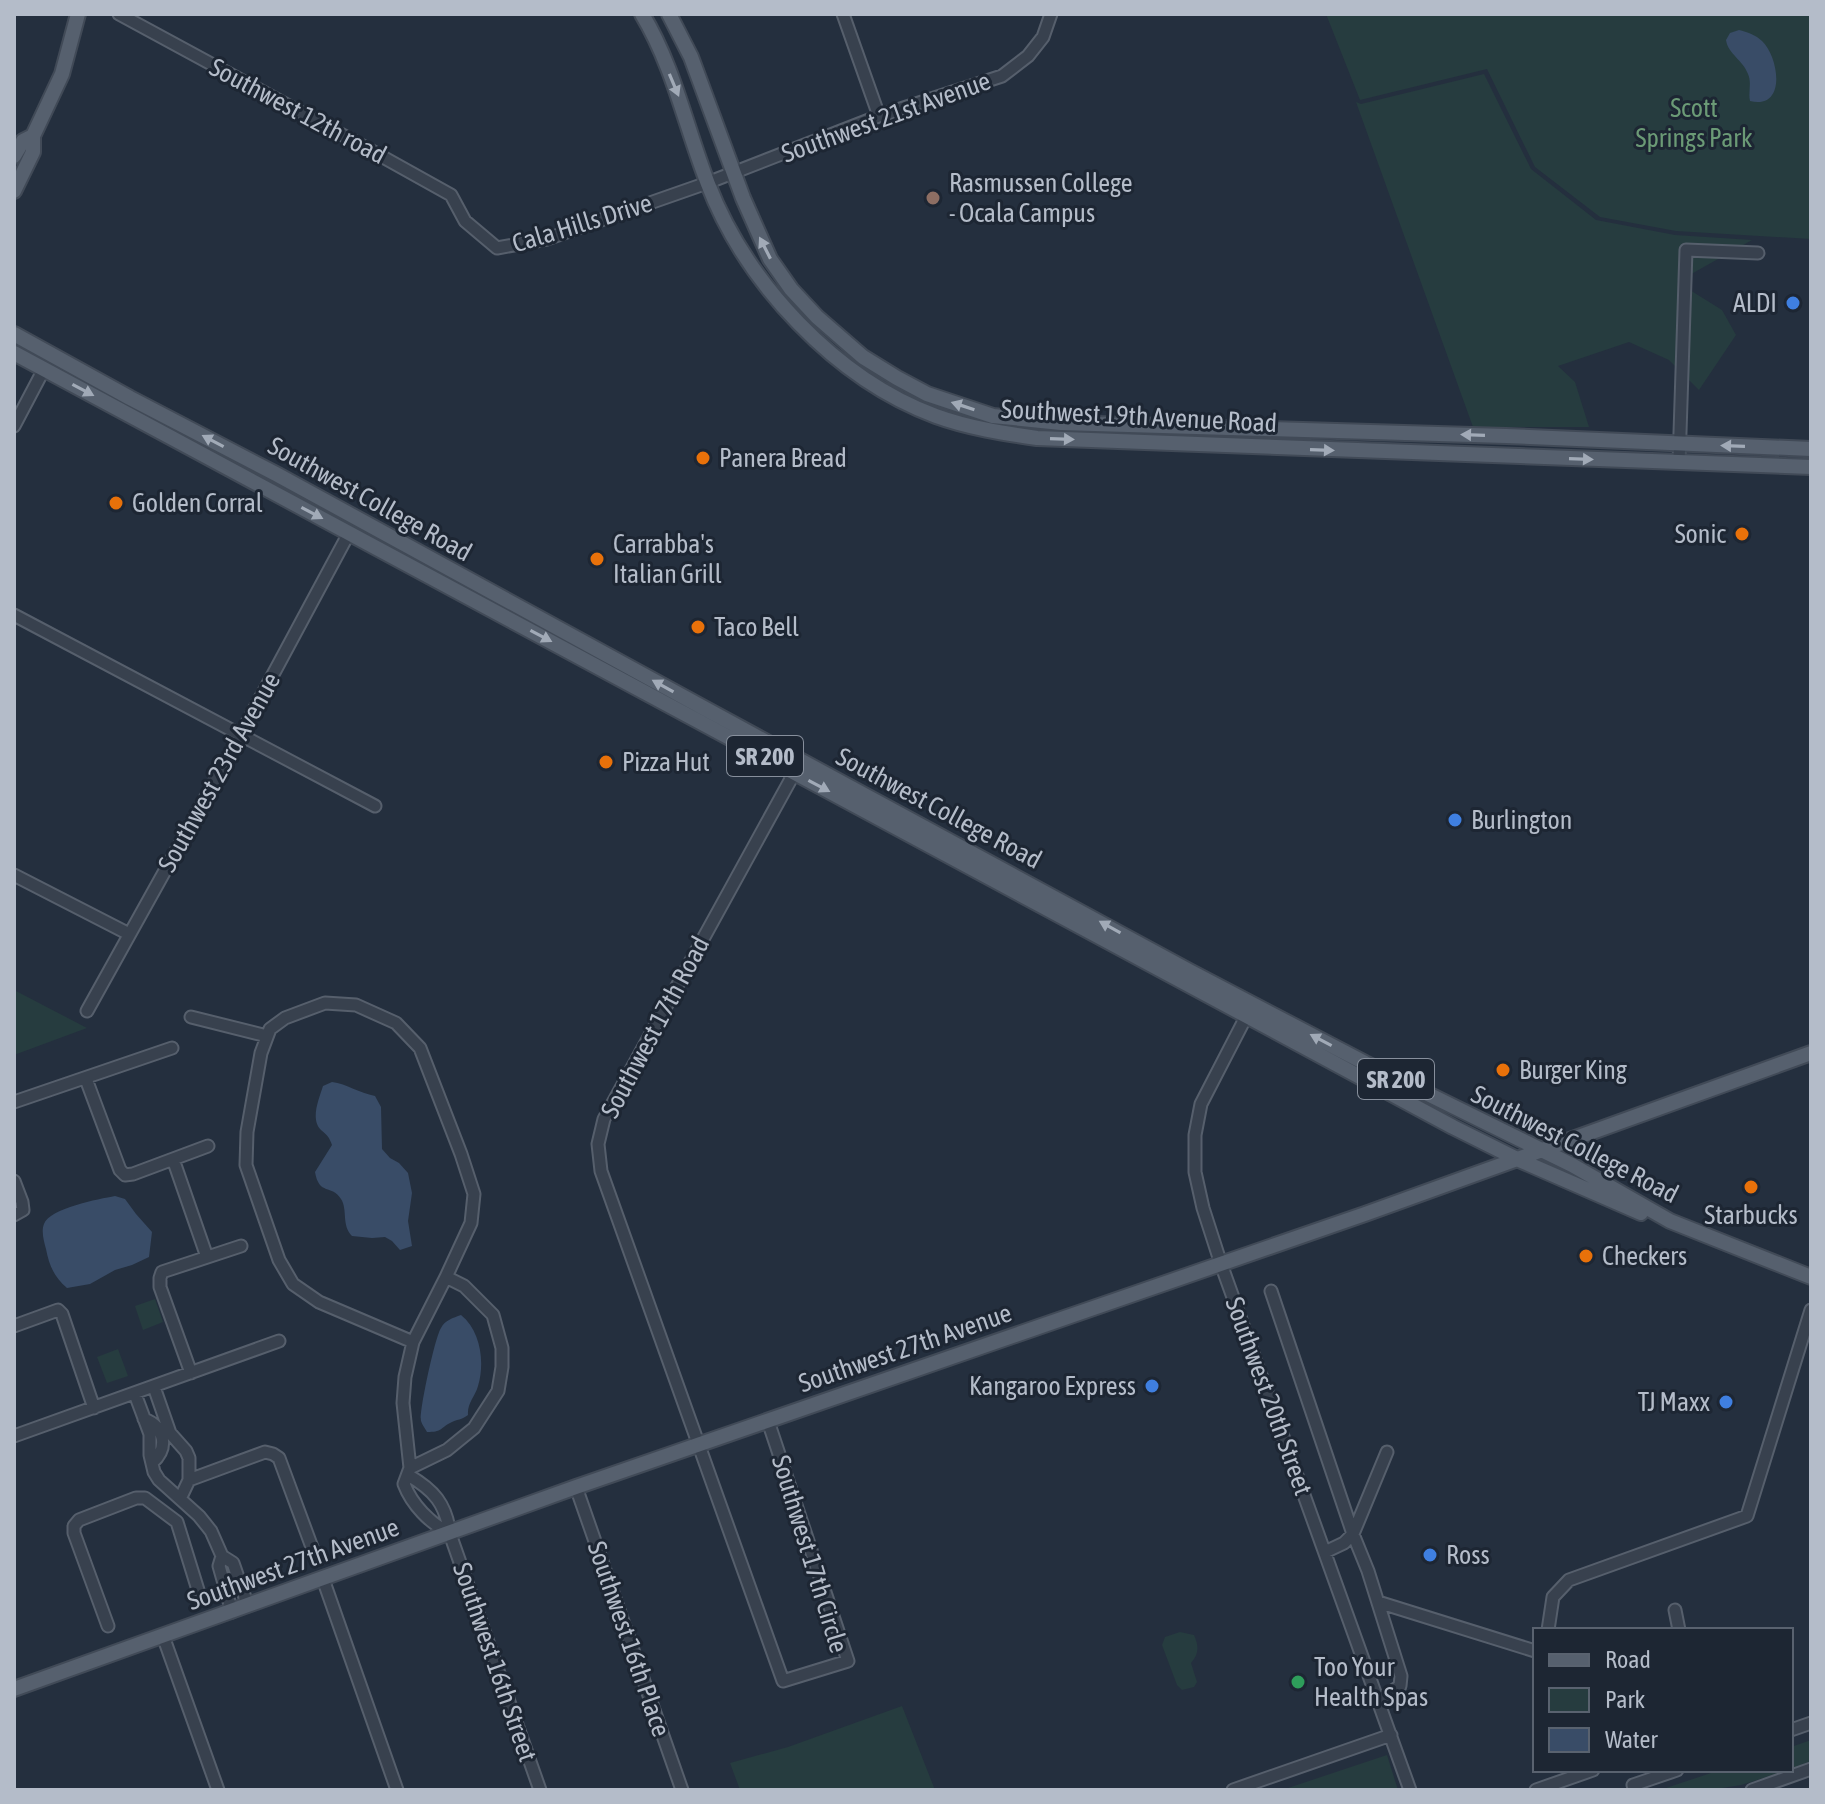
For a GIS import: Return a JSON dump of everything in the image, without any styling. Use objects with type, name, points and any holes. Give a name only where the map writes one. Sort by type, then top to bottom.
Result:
[{"type":"main road","points":[[14,191],[34,149],[33,136],[62,74],[78,14]]},
{"type":"main road","name":"Southwest 19th Avenue Road","points":[[642,14],[682,103],[707,183],[727,228],[752,266],[813,339],[880,389],[935,415],[985,431],[1037,438],[1811,467]]},
{"type":"main road","name":"Southwest 19th Avenue Road","points":[[669,14],[691,57],[770,259],[791,289],[817,317],[863,357],[927,394],[993,416],[1061,423],[1811,449]]},
{"type":"main road","points":[[14,156],[23,141],[33,136]]},
{"type":"main road","name":"Southwest College Road","points":[[14,334],[276,474],[798,766]]},
{"type":"main road","name":"Southwest College Road","points":[[14,353],[349,533],[1189,971],[1250,1010],[1517,1159],[1710,1244],[1811,1284]]},
{"type":"main road","name":"Southwest College Road","points":[[1250,1010],[1572,1165],[1670,1221],[1811,1277]]},
{"type":"main road","name":"Southwest 27th Avenue","points":[[14,1689],[576,1487],[1221,1264],[1811,1053]]},
{"type":"street","name":"Southwest 12th road","points":[[119,14],[451,195],[465,221]]},
{"type":"street","points":[[843,14],[879,116]]},
{"type":"street","name":"Southwest 21st Avenue","points":[[707,183],[879,116],[1002,76],[1028,56],[1043,37],[1051,14]]},
{"type":"street","name":"Cala Hills Drive","points":[[465,221],[497,248],[547,239],[707,183]]},
{"type":"street","points":[[1679,463],[1686,250],[1758,253]]},
{"type":"street","points":[[14,426],[44,369]]},
{"type":"street","name":"Southwest 23rd Avenue","points":[[87,1011],[349,533]]},
{"type":"street","points":[[14,615],[375,806]]},
{"type":"street","name":"Southwest 17th Road","points":[[698,1445],[601,1171],[598,1144],[604,1119],[798,766]]},
{"type":"street","points":[[14,875],[129,934]]},
{"type":"street","points":[[413,1342],[319,1302],[293,1284],[279,1260],[246,1165],[247,1132],[261,1053],[270,1029],[285,1018],[325,1003],[356,1005],[396,1023],[420,1048],[474,1194],[471,1223],[413,1342],[403,1403],[409,1472],[404,1484],[408,1494],[433,1524],[450,1534]]},
{"type":"street","name":"Southwest 20th Street","points":[[1250,1010],[1201,1104],[1195,1135],[1195,1172],[1221,1264],[1410,1790]]},
{"type":"street","points":[[191,1017],[267,1036]]},
{"type":"street","points":[[14,1102],[172,1048]]},
{"type":"street","points":[[86,1079],[120,1170],[125,1175],[208,1146]]},
{"type":"street","points":[[173,1159],[207,1257]]},
{"type":"street","points":[[14,1181],[23,1210],[14,1215]]},
{"type":"street","points":[[191,1373],[160,1287],[162,1272],[241,1246]]},
{"type":"street","points":[[409,1472],[447,1450],[474,1428],[498,1391],[502,1348],[493,1315],[464,1286],[446,1277]]},
{"type":"street","points":[[1271,1291],[1401,1676],[1400,1686],[1378,1701]]},
{"type":"street","points":[[14,1326],[58,1310],[62,1314],[94,1408]]},
{"type":"street","points":[[1548,1628],[1553,1597],[1569,1580],[1747,1516],[1811,1310]]},
{"type":"street","points":[[14,1436],[279,1341]]},
{"type":"street","points":[[154,1387],[170,1433],[189,1458],[189,1480],[180,1499]]},
{"type":"street","points":[[135,1394],[150,1434],[154,1472],[211,1531],[222,1556],[233,1563],[248,1606]]},
{"type":"street","name":"Southwest 17th Circle","points":[[698,1445],[783,1681],[816,1672],[848,1661],[768,1421]]},
{"type":"street","points":[[189,1480],[265,1452],[273,1454],[279,1458],[313,1550]]},
{"type":"street","points":[[1325,1552],[1344,1543],[1353,1534],[1387,1452]]},
{"type":"street","points":[[409,1472],[430,1492],[417,1505]]},
{"type":"street","name":"Southwest 16th Place","points":[[576,1487],[682,1790]]},
{"type":"street","name":"Southwest 16th Street","points":[[430,1492],[440,1501],[447,1515],[450,1534],[540,1790]]},
{"type":"street","points":[[108,1626],[74,1533],[74,1526],[79,1520],[136,1498],[145,1498],[177,1522],[198,1590]]},
{"type":"street","points":[[177,1522],[190,1509]]},
{"type":"street","points":[[222,1556],[219,1566],[232,1612]]},
{"type":"street","points":[[323,1579],[397,1790]]},
{"type":"street","points":[[1378,1602],[1533,1650]]},
{"type":"street","points":[[1675,1610],[1679,1628]]},
{"type":"street","points":[[163,1636],[218,1790]]},
{"type":"street","points":[[1233,1790],[1391,1735]]},
{"type":"street","points":[[1752,1790],[1811,1769]]},
{"type":"street","points":[[1536,1790],[1587,1772]]},
{"type":"street","points":[[1635,1790],[1633,1785],[1671,1772]]},
{"type":"green space","name":"Scott Springs Park","points":[[1326,14],[1811,14],[1811,239],[1676,231],[1600,217],[1535,167],[1487,69],[1360,100]]},
{"type":"green space","points":[[1484,74],[1531,169],[1596,220],[1675,235],[1752,240],[1677,282],[1722,310],[1736,335],[1699,390],[1669,360],[1629,342],[1558,366],[1575,382],[1589,427],[1473,427],[1356,102],[1361,104]]},
{"type":"green space","points":[[16,991],[87,1028],[14,1055]]},
{"type":"green space","points":[[155,1299],[163,1322],[143,1330],[135,1306]]},
{"type":"green space","points":[[118,1349],[128,1376],[107,1383],[97,1357]]},
{"type":"green space","points":[[1180,1632],[1194,1635],[1197,1646],[1191,1663],[1197,1682],[1194,1687],[1182,1690],[1177,1685],[1162,1645],[1165,1637]]},
{"type":"green space","points":[[902,1706],[935,1790],[740,1790],[730,1763],[788,1747]]},
{"type":"green space","points":[[1811,1740],[1811,1761],[1793,1768],[1793,1746]]},
{"type":"green space","points":[[1387,1755],[1398,1790],[1282,1790]]},
{"type":"green space","points":[[1714,1772],[1783,1772],[1741,1785],[1710,1790],[1660,1790]]},
{"type":"water","points":[[1739,30],[1760,39],[1772,58],[1775,90],[1770,98],[1762,102],[1750,101],[1748,74],[1727,45],[1730,33]]},
{"type":"water","points":[[332,1082],[375,1096],[381,1107],[382,1149],[408,1173],[412,1193],[408,1221],[412,1246],[400,1250],[385,1237],[352,1236],[341,1199],[319,1184],[315,1172],[332,1145],[318,1125],[316,1109],[323,1086]]},
{"type":"water","points":[[115,1196],[125,1199],[152,1232],[149,1257],[90,1284],[67,1288],[51,1265],[43,1236],[44,1224],[55,1213],[65,1209]]},
{"type":"water","points":[[461,1315],[473,1330],[480,1348],[478,1386],[468,1415],[438,1431],[427,1432],[421,1415],[438,1334],[443,1325]]},
{"type":"place","name":"Rasmussen College - Ocala Campus","points":[[933,198]]},
{"type":"place","name":"ALDI","points":[[1793,303]]},
{"type":"place","name":"Panera Bread","points":[[703,458]]},
{"type":"place","name":"Golden Corral","points":[[116,503]]},
{"type":"place","name":"Sonic","points":[[1742,534]]},
{"type":"place","name":"Carrabba's Italian Grill","points":[[597,559]]},
{"type":"place","name":"Taco Bell","points":[[698,627]]},
{"type":"place","name":"Pizza Hut","points":[[606,762]]},
{"type":"place","name":"Burlington","points":[[1455,820]]},
{"type":"place","name":"Burger King","points":[[1503,1070]]},
{"type":"place","name":"Starbucks","points":[[1751,1187]]},
{"type":"place","name":"Checkers","points":[[1586,1256]]},
{"type":"place","name":"Kangaroo Express","points":[[1152,1386]]},
{"type":"place","name":"TJ Maxx","points":[[1726,1402]]},
{"type":"place","name":"Ross","points":[[1430,1555]]},
{"type":"place","name":"Too Your Health Spas","points":[[1298,1682]]}]
